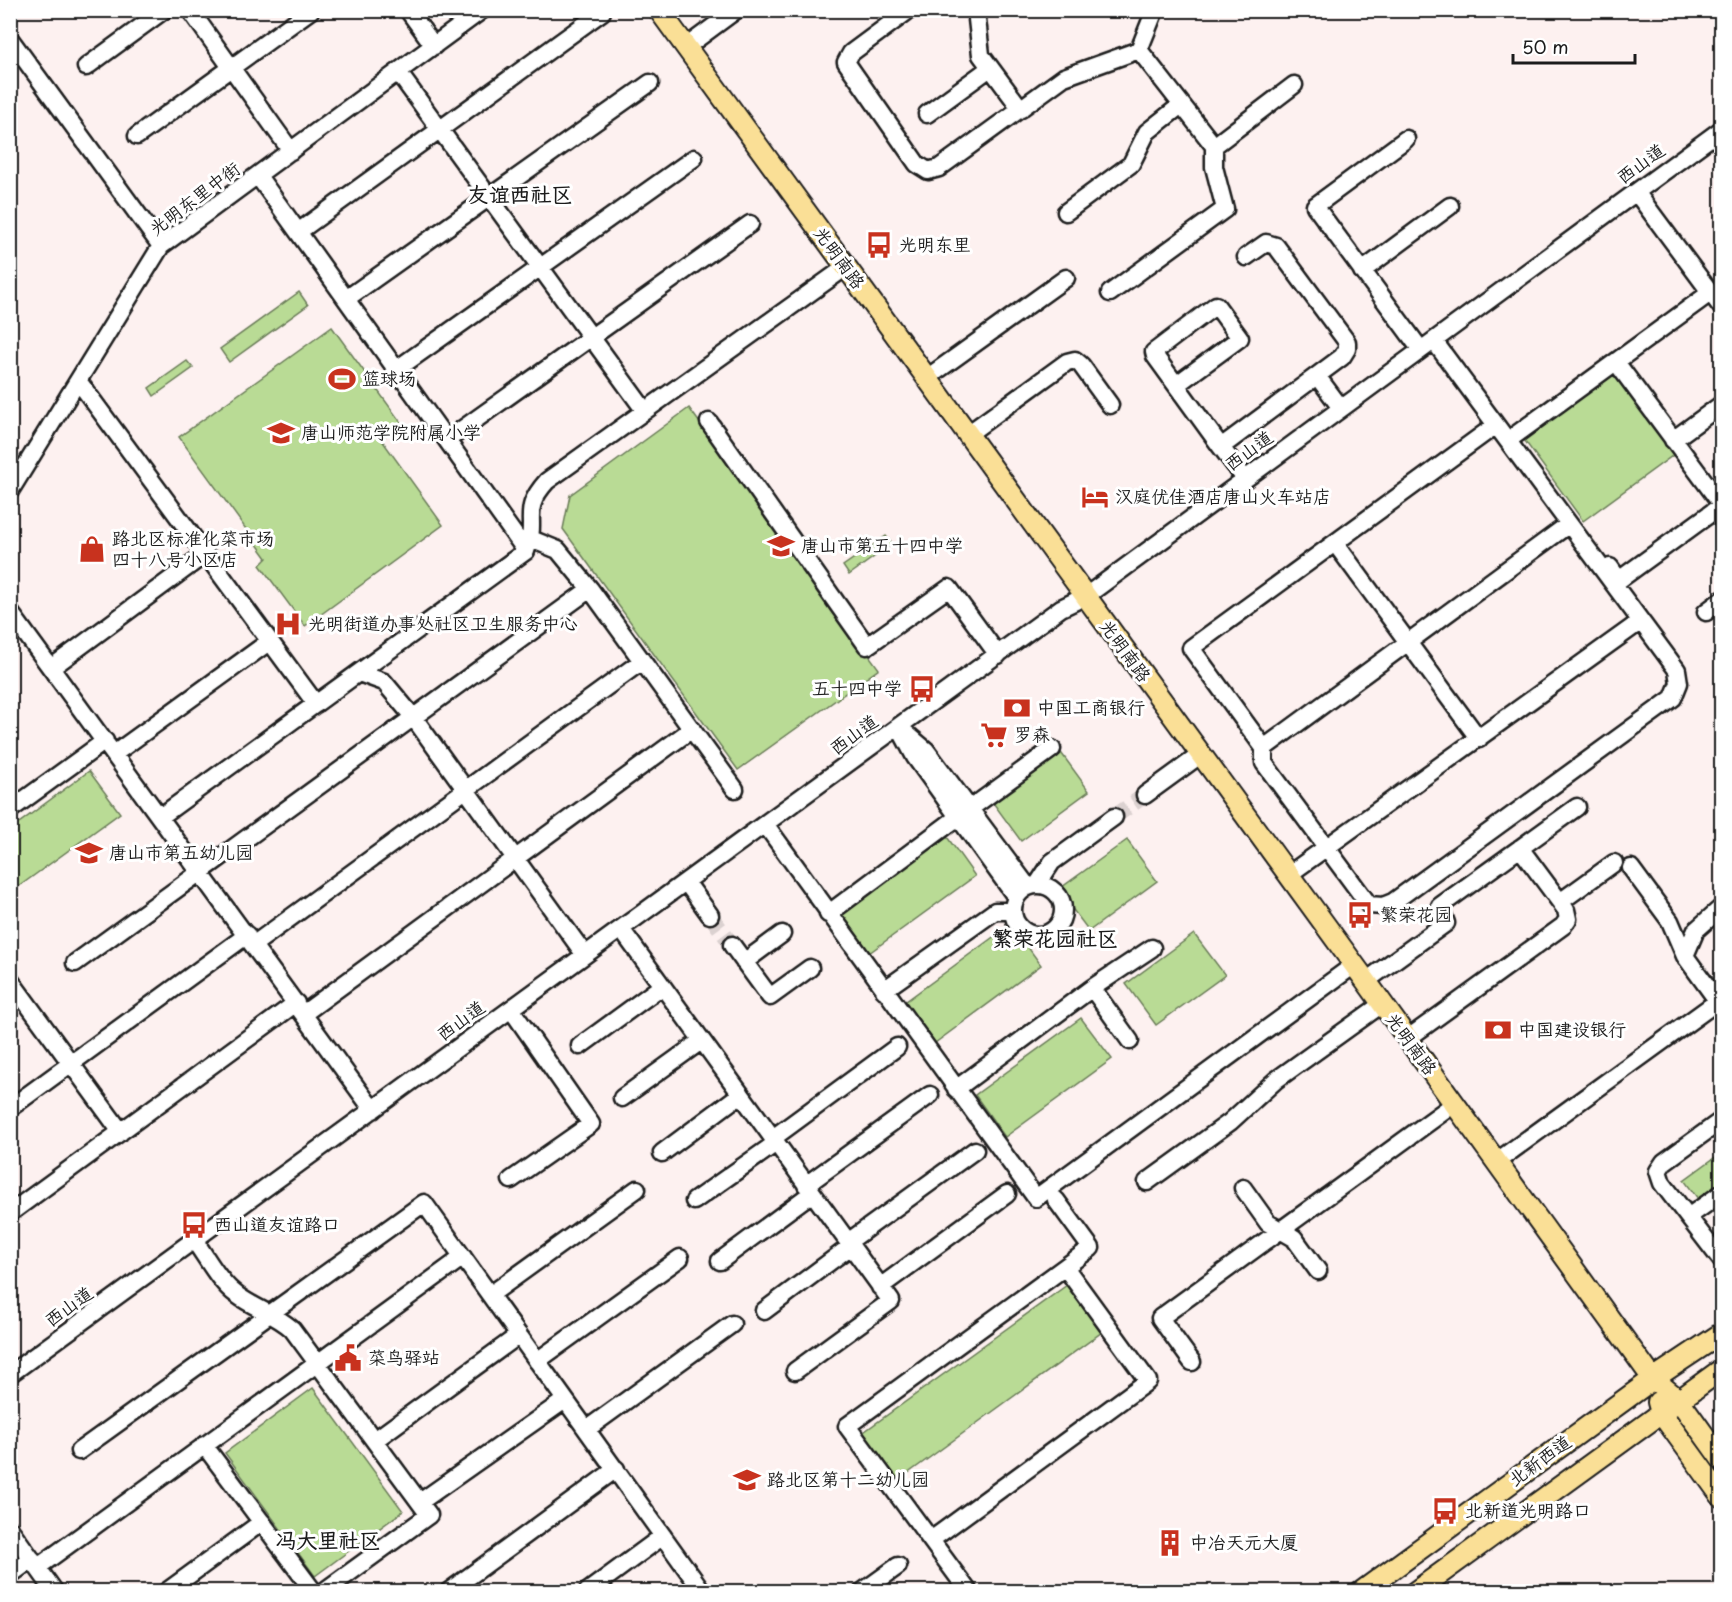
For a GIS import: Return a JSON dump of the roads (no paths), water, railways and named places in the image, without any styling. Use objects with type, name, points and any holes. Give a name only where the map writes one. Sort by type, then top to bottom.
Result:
[{"type":"main road","name":"光明南路","points":[[659,10],[1653,1379]]},
{"type":"main road","name":"北新西道","points":[[1361,1592],[1653,1379],[1722,1333]]},
{"type":"main road","name":"北新西道","points":[[1415,1592],[1722,1369]]},
{"type":"main road","points":[[1653,1379],[1679,1400],[1722,1460]]},
{"type":"main road","points":[[1653,1379],[1661,1413],[1722,1497]]},
{"type":"street","points":[[86,67],[164,10]]},
{"type":"street","points":[[190,10],[291,151]]},
{"type":"street","points":[[137,136],[311,10]]},
{"type":"street","points":[[408,10],[434,46]]},
{"type":"street","name":"光明东里中街","points":[[10,490],[79,382],[161,246],[483,10]]},
{"type":"street","points":[[686,47],[736,10]]},
{"type":"street","points":[[909,10],[851,53],[846,62],[917,164],[928,171],[939,168],[1064,77],[1139,50],[1155,10]]},
{"type":"street","points":[[976,10],[981,55],[1021,109]]},
{"type":"street","points":[[298,232],[602,12]]},
{"type":"street","points":[[10,39],[161,246]]},
{"type":"street","points":[[1110,293],[1225,209],[1214,167],[1214,146],[1139,50]]},
{"type":"street","points":[[927,114],[990,68]]},
{"type":"street","points":[[398,72],[645,411]]},
{"type":"street","points":[[346,299],[650,83]]},
{"type":"street","points":[[1214,146],[1294,85]]},
{"type":"street","points":[[1066,212],[1131,164],[1147,132],[1181,105]]},
{"type":"street","name":"西山道","points":[[10,1374],[1061,608],[1086,596],[1722,129]]},
{"type":"street","points":[[1406,139],[1315,207],[1362,271],[1432,342],[1514,436],[1619,580],[1722,505],[1616,362]]},
{"type":"street","points":[[397,369],[694,158]]},
{"type":"street","points":[[258,176],[447,440],[528,545],[558,550],[590,589],[735,789]]},
{"type":"street","points":[[1636,192],[1722,308]]},
{"type":"street","points":[[1362,271],[1450,206]]},
{"type":"street","points":[[447,440],[750,224]]},
{"type":"street","points":[[1221,447],[1342,357],[1347,349],[1347,342],[1276,246],[1266,243],[1246,257]]},
{"type":"street","points":[[528,545],[530,506],[534,495],[547,481],[846,267]]},
{"type":"street","points":[[927,378],[1066,278]]},
{"type":"street","points":[[1514,436],[1710,293]]},
{"type":"street","points":[[1176,385],[1240,338],[1216,304],[1154,352],[1176,385],[1245,478]]},
{"type":"street","points":[[1432,342],[1496,425],[1677,670],[1679,683],[1673,698],[1394,902],[1383,906],[1369,905],[1264,763],[1264,748],[1191,648],[1496,425]]},
{"type":"street","points":[[968,434],[1066,362],[1075,360],[1081,364],[1110,405]]},
{"type":"street","points":[[1317,376],[1341,408]]},
{"type":"street","points":[[79,382],[315,704]]},
{"type":"street","points":[[1673,440],[1722,404]]},
{"type":"street","points":[[709,422],[867,646],[949,588],[998,655]]},
{"type":"street","points":[[1264,748],[1569,524]]},
{"type":"street","points":[[1335,543],[1479,740]]},
{"type":"street","points":[[159,817],[359,672],[528,545]]},
{"type":"street","points":[[51,668],[205,554]]},
{"type":"street","points":[[75,963],[590,589]]},
{"type":"street","points":[[1706,612],[1722,600]]},
{"type":"street","points":[[10,612],[373,1110]]},
{"type":"street","points":[[1288,875],[1479,740],[1641,621]]},
{"type":"street","points":[[10,810],[109,748],[270,641]]},
{"type":"street","points":[[10,1108],[467,789],[642,661]]},
{"type":"street","points":[[359,672],[384,682],[414,718],[585,955]]},
{"type":"street","points":[[899,727],[915,757],[965,812],[1023,895]]},
{"type":"street","points":[[10,1213],[121,1132],[516,858],[692,729]]},
{"type":"street","points":[[828,914],[1052,749]]},
{"type":"street","points":[[1145,795],[1200,754]]},
{"type":"street","points":[[1366,981],[1446,923],[1440,906],[1576,807]]},
{"type":"street","points":[[884,990],[995,910],[1023,895],[1052,862],[1114,817]]},
{"type":"street","points":[[765,824],[1036,1198],[1354,965]]},
{"type":"street","points":[[1407,1039],[1563,926],[1568,919],[1560,902],[1520,848]]},
{"type":"street","points":[[1560,902],[1614,863]]},
{"type":"street","points":[[1496,1162],[1720,1004],[1685,956],[1670,921],[1631,868]]},
{"type":"street","points":[[686,882],[710,915]]},
{"type":"street","points":[[1685,956],[1696,930],[1722,908]]},
{"type":"street","points":[[621,929],[891,1301],[795,1371]]},
{"type":"street","points":[[744,962],[782,934]]},
{"type":"street","points":[[732,945],[770,997],[810,968]]},
{"type":"street","points":[[956,1089],[1092,988],[1152,948]]},
{"type":"street","points":[[12,986],[121,1132]]},
{"type":"street","points":[[580,1046],[662,986]]},
{"type":"street","points":[[1092,988],[1130,1041]]},
{"type":"street","points":[[1147,1182],[1230,1122],[1276,1080],[1382,1004]]},
{"type":"street","points":[[511,1009],[591,1124],[511,1180]]},
{"type":"street","points":[[622,1098],[701,1041]]},
{"type":"street","points":[[694,1201],[897,1047]]},
{"type":"street","points":[[662,1153],[741,1094]]},
{"type":"street","points":[[720,1261],[930,1095]]},
{"type":"street","points":[[1192,1362],[1160,1318],[1454,1104]]},
{"type":"street","points":[[1721,1258],[1662,1183],[1658,1171],[1664,1162],[1722,1119]]},
{"type":"street","points":[[764,1311],[975,1150]]},
{"type":"street","points":[[1243,1188],[1268,1223],[1294,1238],[1318,1271]]},
{"type":"street","points":[[490,1295],[637,1189]]},
{"type":"street","points":[[1688,1217],[1722,1193]]},
{"type":"street","points":[[880,1287],[1007,1194]]},
{"type":"street","points":[[969,1592],[877,1459],[847,1426],[1091,1248],[1056,1200]]},
{"type":"street","points":[[79,1451],[424,1203],[703,1592]]},
{"type":"street","points":[[194,1240],[225,1285],[238,1296],[271,1313],[292,1329],[429,1515],[313,1590],[204,1445]]},
{"type":"street","points":[[10,1575],[35,1563],[204,1445],[463,1257]]},
{"type":"street","points":[[537,1360],[680,1258]]},
{"type":"street","points":[[931,1540],[1148,1381],[1065,1267]]},
{"type":"street","points":[[587,1429],[732,1324]]},
{"type":"street","points":[[375,1440],[519,1335]]},
{"type":"street","points":[[420,1502],[566,1400]]},
{"type":"street","points":[[448,1592],[616,1470]]},
{"type":"street","points":[[166,1592],[261,1522]]},
{"type":"street","points":[[10,1529],[55,1592]]},
{"type":"street","points":[[587,1592],[663,1536]]},
{"type":"street","points":[[862,1592],[898,1566]]},
{"type":"tunnel","points":[[1114,817],[1145,795]]},
{"type":"tunnel","points":[[710,915],[732,945]]},
{"type":"place","name":"光明东里","points":[[879,245]]},
{"type":"place","name":"篮球场","points":[[342,379]]},
{"type":"place","name":"唐山师范学院附属小学","points":[[281,433]]},
{"type":"place","name":"汉庭优佳酒店唐山火车站店","points":[[1095,497]]},
{"type":"place","name":"唐山市第五十四中学","points":[[781,546]]},
{"type":"place","name":"路北区标准化菜市场 四十八号小区店","points":[[92,549]]},
{"type":"place","name":"光明街道办事处社区卫生服务中心","points":[[288,624]]},
{"type":"place","name":"五十四中学","points":[[922,689]]},
{"type":"place","name":"中国工商银行","points":[[1017,708]]},
{"type":"place","name":"罗森","points":[[994,735]]},
{"type":"place","name":"唐山市第五幼儿园","points":[[89,853]]},
{"type":"place","name":"繁荣花园","points":[[1360,915]]},
{"type":"place","name":"中国建设银行","points":[[1498,1030]]},
{"type":"place","name":"西山道友谊路口","points":[[194,1225]]},
{"type":"place","name":"菜鸟驿站","points":[[348,1358]]},
{"type":"place","name":"路北区第十二幼儿园","points":[[747,1480]]},
{"type":"place","name":"北新道光明路口","points":[[1445,1511]]},
{"type":"place","name":"中冶天元大厦","points":[[1170,1543]]},
{"type":"district","name":"友谊西社区","points":[[520,195]]},
{"type":"district","name":"繁荣花园社区","points":[[1055,939]]},
{"type":"district","name":"冯大里社区","points":[[328,1541]]}]
